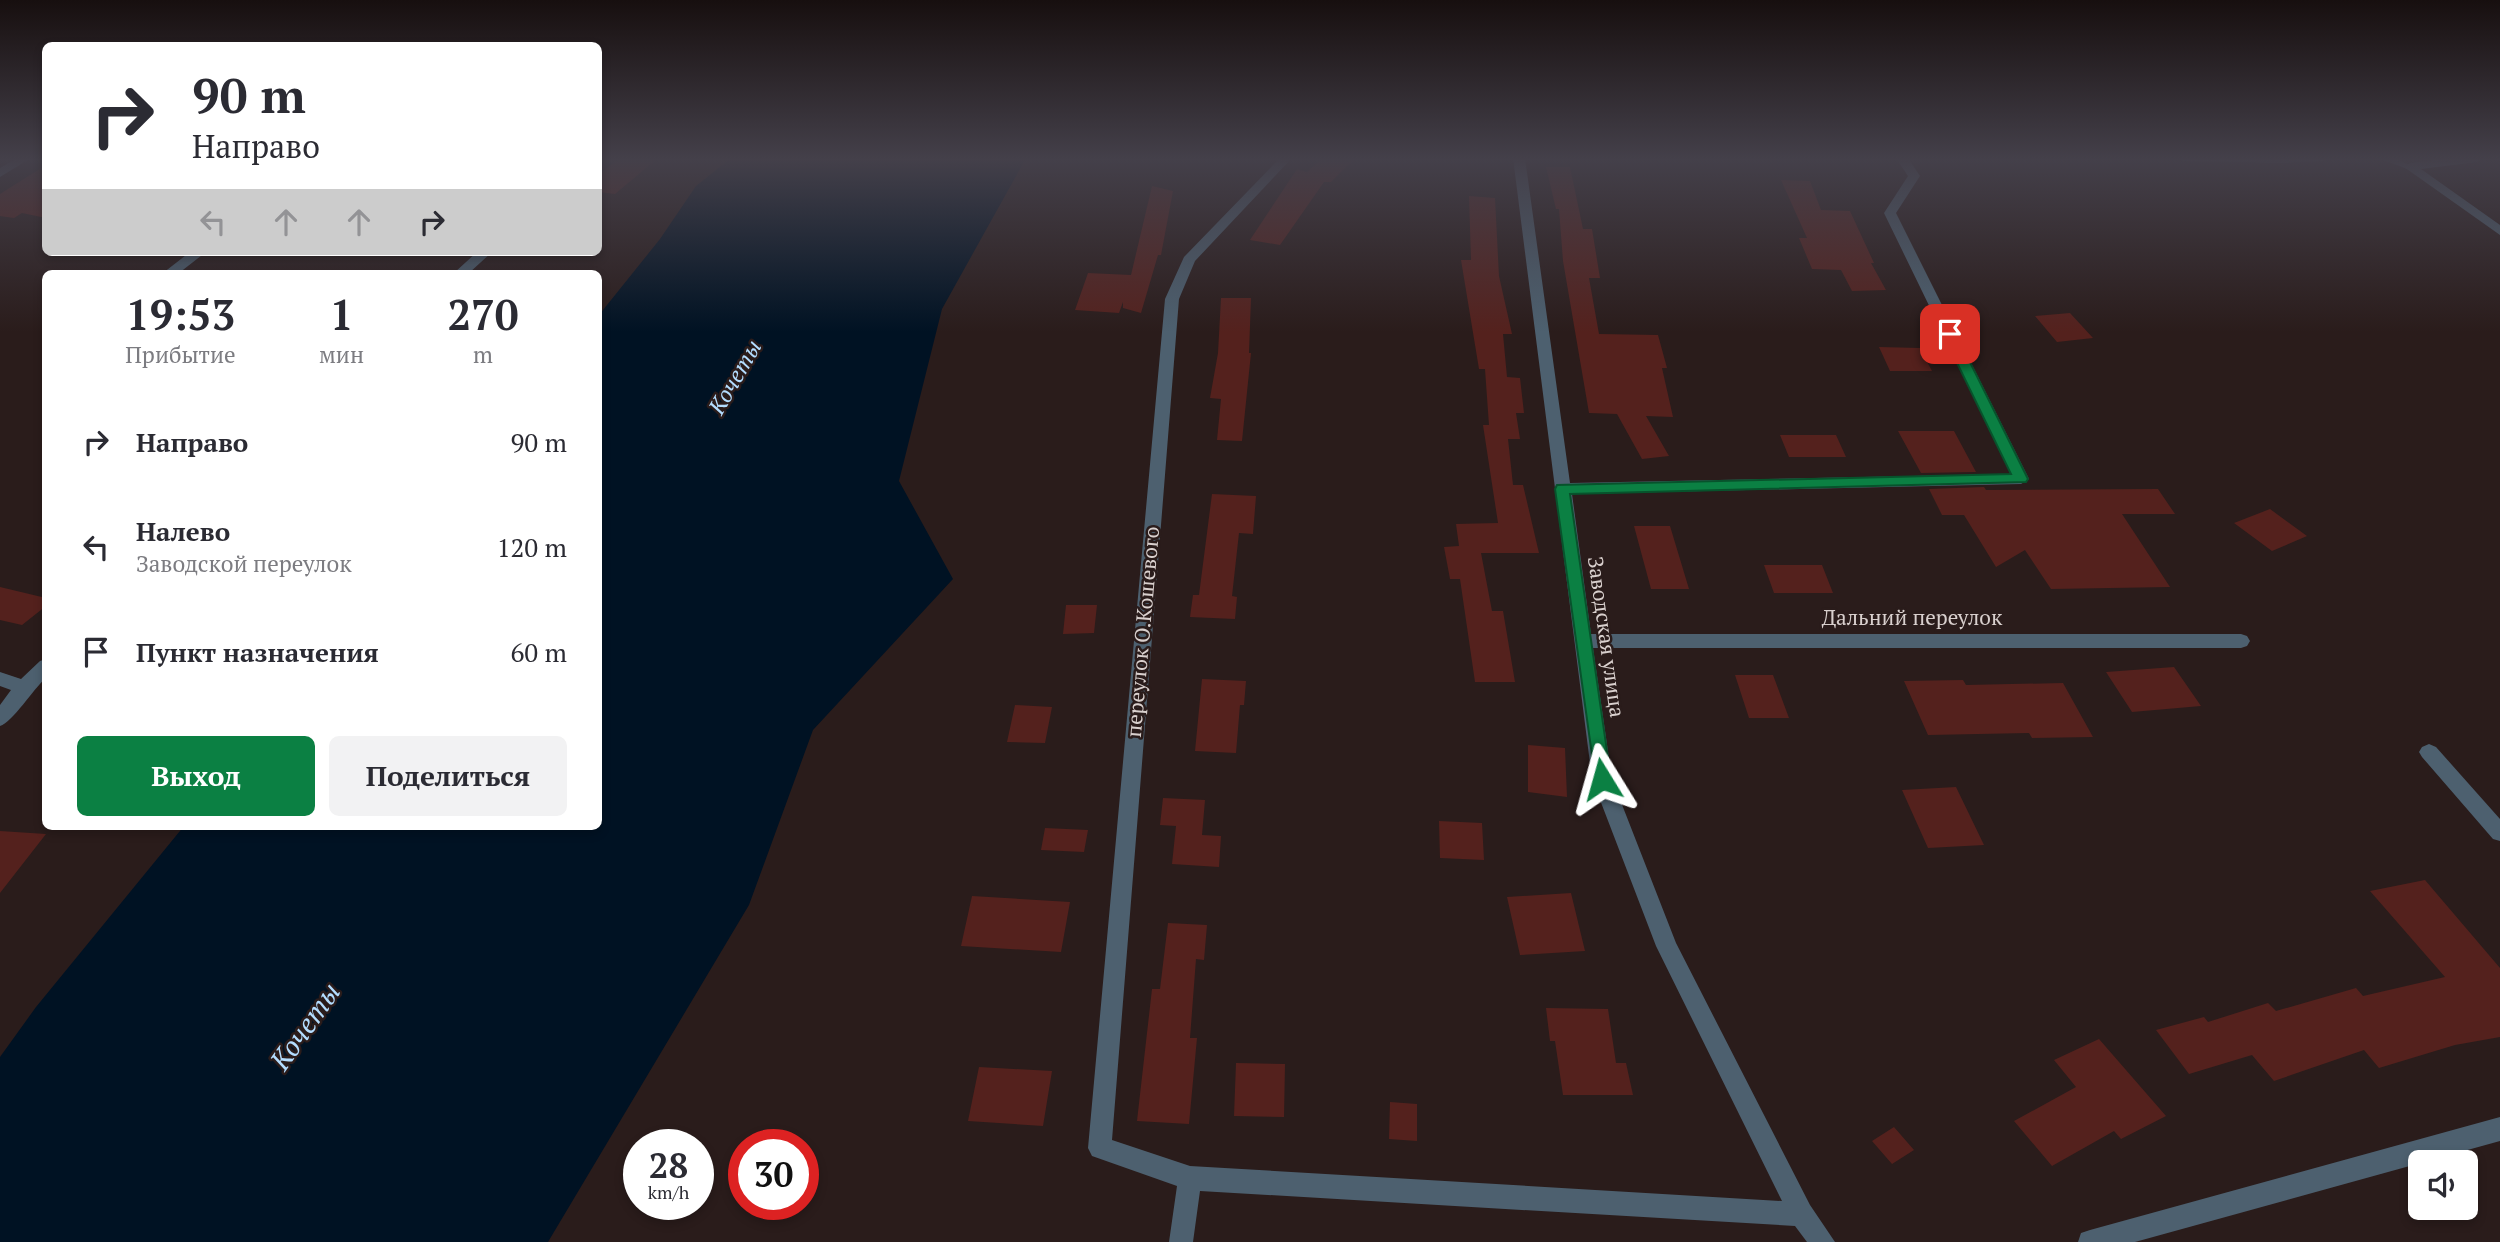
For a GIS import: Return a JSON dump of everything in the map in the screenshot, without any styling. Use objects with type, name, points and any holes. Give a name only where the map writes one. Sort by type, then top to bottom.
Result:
[{"type":"street","name":"переулок О.Кошевого","points":[[1190,1178],[1100,1148],[1172,299],[1189,260],[1231,216]]},
{"type":"street","name":"Заводская улица","points":[[1527,216],[1602,779],[1667,946],[1801,1214],[1823,1242]]},
{"type":"street","points":[[1562,489],[2021,479],[1891,216]]},
{"type":"street","points":[[2479,216],[2500,231]]},
{"type":"street","points":[[174,270],[193,256]]},
{"type":"street","points":[[464,270],[480,256]]},
{"type":"street","name":"Дальний переулок","points":[[1583,641],[2241,641]]},
{"type":"street","points":[[0,719],[24,687],[42,670]]},
{"type":"street","points":[[0,679],[24,687]]},
{"type":"street","points":[[2429,752],[2500,833]]},
{"type":"street","points":[[2090,1242],[2500,1129]]},
{"type":"street","points":[[1181,1242],[1190,1178],[1801,1214]]},
{"type":"water","name":"Кочеты","points":[[676,216],[994,216],[942,309],[899,481],[953,579],[813,730],[749,905],[548,1242],[0,1242],[0,1057],[36,1007],[181,830],[602,830],[602,311]]},
{"type":"building","points":[[1145,216],[1168,216],[1161,255],[1158,255],[1141,313],[1123,308],[1123,302],[1119,313],[1075,310],[1088,273],[1131,275]]},
{"type":"building","points":[[1266,216],[1300,216],[1280,245],[1250,240]]},
{"type":"building","points":[[1470,216],[1496,216],[1499,276],[1512,334],[1503,334],[1507,377],[1520,378],[1524,413],[1516,413],[1520,439],[1508,439],[1513,485],[1523,485],[1539,553],[1481,553],[1492,611],[1503,611],[1515,682],[1475,682],[1460,579],[1450,579],[1444,547],[1459,546],[1456,524],[1498,523],[1483,425],[1489,425],[1485,369],[1479,369],[1461,260],[1471,260]]},
{"type":"building","points":[[1560,216],[1580,216],[1583,229],[1592,229],[1600,278],[1589,278],[1599,334],[1658,335],[1667,368],[1662,368],[1673,417],[1646,416],[1669,456],[1642,459],[1617,414],[1589,413],[1563,261]]},
{"type":"building","points":[[1797,216],[1852,216],[1874,263],[1871,263],[1886,290],[1852,291],[1841,270],[1812,269],[1799,238],[1807,238]]},
{"type":"building","points":[[1221,298],[1251,298],[1251,353],[1242,441],[1217,440],[1221,399],[1210,398],[1218,353]]},
{"type":"building","points":[[2070,313],[2093,338],[2057,342],[2035,316]]},
{"type":"building","points":[[1879,347],[1920,348],[1932,371],[1890,371]]},
{"type":"building","points":[[1898,431],[1954,431],[1976,472],[1921,473]]},
{"type":"building","points":[[1780,435],[1836,435],[1846,457],[1789,457]]},
{"type":"building","points":[[1984,487],[1986,490],[2158,489],[2175,514],[2122,514],[2170,587],[2051,589],[2025,550],[1996,567],[1964,515],[1942,515],[1929,489]]},
{"type":"building","points":[[1212,494],[1256,496],[1253,534],[1239,533],[1232,596],[1237,597],[1235,619],[1190,617],[1193,595],[1199,595]]},
{"type":"building","points":[[2270,509],[2307,536],[2272,551],[2234,523]]},
{"type":"building","points":[[1634,526],[1670,526],[1689,589],[1651,589]]},
{"type":"building","points":[[1764,565],[1822,565],[1833,593],[1774,593]]},
{"type":"building","points":[[0,587],[42,597],[42,609],[22,625],[0,620]]},
{"type":"building","points":[[1066,605],[1097,605],[1094,633],[1063,634]]},
{"type":"building","points":[[2174,667],[2201,706],[2132,712],[2106,672]]},
{"type":"building","points":[[1735,675],[1773,675],[1789,718],[1749,718]]},
{"type":"building","points":[[1202,679],[1246,681],[1244,705],[1240,705],[1236,753],[1195,751]]},
{"type":"building","points":[[1963,680],[1966,685],[2063,683],[2093,737],[2032,738],[2029,733],[1928,735],[1904,681]]},
{"type":"building","points":[[1015,705],[1052,707],[1045,743],[1007,742]]},
{"type":"building","points":[[1528,745],[1565,748],[1567,797],[1528,792]]},
{"type":"building","points":[[1956,787],[1984,845],[1928,848],[1902,790]]},
{"type":"building","points":[[1163,798],[1205,800],[1202,835],[1221,836],[1219,867],[1172,864],[1176,826],[1160,825]]},
{"type":"building","points":[[1439,821],[1482,823],[1484,860],[1440,858]]},
{"type":"building","points":[[1045,828],[1088,830],[1084,852],[1041,850]]},
{"type":"building","points":[[0,831],[46,834],[0,893]]},
{"type":"building","points":[[2425,880],[2500,968],[2500,1037],[2455,1045],[2379,1068],[2364,1050],[2274,1081],[2252,1055],[2189,1074],[2156,1030],[2204,1017],[2208,1022],[2268,1003],[2276,1011],[2356,988],[2363,996],[2445,977],[2370,891]]},
{"type":"building","points":[[1571,893],[1585,951],[1520,955],[1507,897]]},
{"type":"building","points":[[972,896],[1070,902],[1061,952],[961,946]]},
{"type":"building","points":[[1168,923],[1207,925],[1204,960],[1196,959],[1190,1038],[1197,1038],[1189,1124],[1137,1121],[1152,989],[1160,989]]},
{"type":"building","points":[[1546,1008],[1608,1009],[1616,1063],[1626,1063],[1633,1095],[1563,1095],[1555,1041],[1550,1041]]},
{"type":"building","points":[[2099,1039],[2166,1116],[2121,1139],[2114,1131],[2052,1166],[2014,1121],[2076,1087],[2054,1060]]},
{"type":"building","points":[[1236,1063],[1285,1064],[1284,1117],[1234,1116]]},
{"type":"building","points":[[979,1067],[1052,1071],[1043,1126],[968,1121]]},
{"type":"building","points":[[1390,1102],[1417,1104],[1417,1141],[1389,1139]]},
{"type":"building","points":[[1894,1127],[1914,1150],[1892,1164],[1872,1141]]},
{"type":"route","points":[[1602,779],[1562,489],[2021,479],[1950,334]]}]
